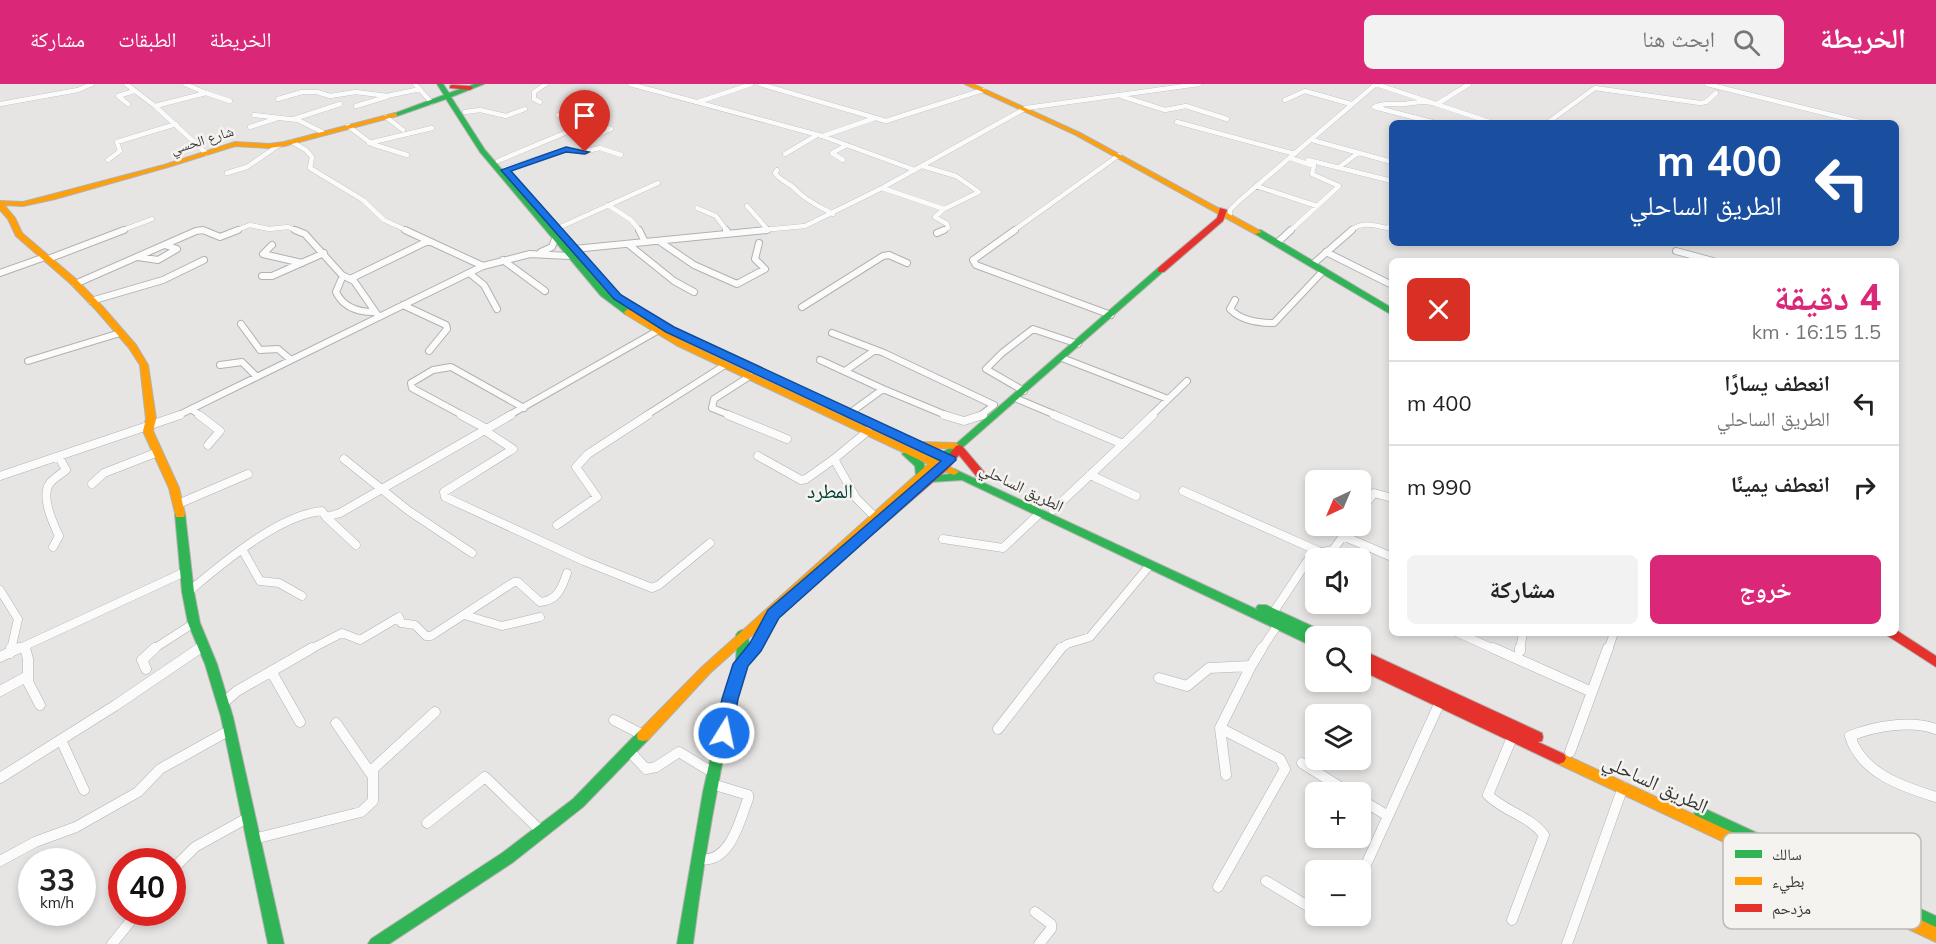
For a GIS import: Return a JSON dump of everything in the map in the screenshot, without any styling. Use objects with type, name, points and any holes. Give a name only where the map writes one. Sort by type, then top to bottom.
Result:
[{"type":"main road","name":"الطريق الساحلي","points":[[440,84],[453,92],[502,165],[612,301],[657,331],[899,446],[981,475],[1305,628]]},
{"type":"main road","points":[[968,84],[1026,108],[1119,155],[1277,243],[1389,310]]},
{"type":"main road","points":[[453,92],[476,86]]},
{"type":"main road","name":"الطريق الساحلي","points":[[453,92],[478,146],[556,234]]},
{"type":"main road","name":"شارع الحسي","points":[[2,207],[23,204],[134,176],[243,143],[265,146],[292,142],[322,132],[386,117],[453,92]]},
{"type":"main road","points":[[2,207],[19,234],[75,284],[120,333],[140,357],[147,374],[151,423],[147,428],[171,480],[178,504],[182,521],[188,592],[194,623],[212,664],[230,730],[276,944]]},
{"type":"main road","points":[[389,944],[576,812],[743,639],[958,447],[1228,216]]},
{"type":"main road","name":"الطريق الساحلي","points":[[571,253],[618,297],[651,319],[918,445],[966,477],[1305,638]]},
{"type":"main road","points":[[918,445],[958,447],[981,475]]},
{"type":"main road","points":[[899,446],[920,465],[925,476]]},
{"type":"main road","points":[[376,944],[508,860],[578,803],[643,735],[874,516],[925,476],[966,477]]},
{"type":"main road","points":[[741,664],[755,647],[773,614]]},
{"type":"main road","points":[[1897,636],[1936,662]]},
{"type":"main road","points":[[685,944],[700,836],[730,699],[741,664],[743,639]]},
{"type":"main road","name":"الطريق الساحلي","points":[[1371,659],[1743,833]]},
{"type":"main road","name":"الطريق الساحلي","points":[[1371,669],[1723,834]]},
{"type":"main road","name":"الطريق الساحلي","points":[[1921,916],[1936,923]]},
{"type":"main road","name":"الطريق الساحلي","points":[[1921,928],[1936,935]]},
{"type":"street","points":[[0,104],[78,90],[92,84]]},
{"type":"street","points":[[126,84],[176,124],[206,153]]},
{"type":"street","points":[[185,84],[230,101]]},
{"type":"street","points":[[415,84],[430,98],[431,102]]},
{"type":"street","points":[[540,102],[534,99],[534,92],[546,84]]},
{"type":"street","points":[[630,84],[820,135],[915,170]]},
{"type":"street","points":[[697,103],[751,84]]},
{"type":"street","points":[[760,84],[891,121],[982,90]]},
{"type":"street","points":[[0,476],[147,428],[191,410],[376,315],[403,305],[483,266],[536,254],[571,253],[645,242],[806,226],[882,188],[1026,108],[1199,84]]},
{"type":"street","points":[[1228,216],[1231,209],[1256,186],[1376,84],[1484,120]]},
{"type":"street","points":[[1424,120],[1374,107],[1383,102],[1404,104],[1417,100],[1435,104],[1469,84]]},
{"type":"street","points":[[1707,84],[1852,120]]},
{"type":"street","points":[[1551,120],[1595,88],[1700,103],[1706,102],[1716,93]]},
{"type":"street","points":[[356,106],[420,89]]},
{"type":"street","points":[[128,104],[118,96],[134,90]]},
{"type":"street","points":[[1285,100],[1303,91],[1352,104]]},
{"type":"street","points":[[278,99],[302,92],[317,92],[330,96],[356,92],[391,95]]},
{"type":"street","points":[[155,106],[207,93]]},
{"type":"street","points":[[1117,95],[1165,110],[1186,106],[1227,118]]},
{"type":"street","points":[[292,119],[340,104]]},
{"type":"street","points":[[465,112],[480,110],[506,116],[525,109]]},
{"type":"street","points":[[254,115],[292,119],[322,132]]},
{"type":"street","points":[[558,115],[571,116],[611,129],[595,136]]},
{"type":"street","points":[[386,117],[403,130]]},
{"type":"street","points":[[250,127],[279,118]]},
{"type":"street","points":[[785,154],[820,135],[875,118]]},
{"type":"street","points":[[502,165],[591,122]]},
{"type":"street","points":[[1177,122],[1292,156],[1389,180]]},
{"type":"street","points":[[108,160],[120,151],[117,142],[176,124]]},
{"type":"street","points":[[348,126],[369,143],[407,155]]},
{"type":"street","points":[[369,143],[432,128]]},
{"type":"street","points":[[1312,140],[1389,161]]},
{"type":"street","points":[[292,142],[306,150],[312,157],[309,165],[311,169],[363,200],[377,215],[483,266]]},
{"type":"street","points":[[227,173],[247,167],[279,145]]},
{"type":"street","points":[[843,160],[832,153],[847,145]]},
{"type":"street","points":[[502,165],[568,149],[582,152],[600,148],[621,155]]},
{"type":"street","points":[[1338,168],[1358,153]]},
{"type":"street","points":[[1111,315],[976,265],[973,260],[1038,211],[1119,155]]},
{"type":"street","points":[[1277,243],[1338,185],[1312,174],[1314,166],[1292,156]]},
{"type":"street","points":[[922,166],[956,176],[979,191],[944,209],[935,217],[948,228],[937,233]]},
{"type":"street","points":[[777,170],[775,173],[778,177],[797,190],[801,197],[833,213]]},
{"type":"street","points":[[536,254],[552,247],[556,234],[608,205],[658,183]]},
{"type":"street","points":[[1256,186],[1317,206]]},
{"type":"street","points":[[882,188],[944,209]]},
{"type":"street","points":[[608,205],[632,219],[641,231],[645,242]]},
{"type":"street","points":[[747,206],[768,230]]},
{"type":"street","points":[[696,208],[712,211],[720,216],[728,233]]},
{"type":"street","points":[[0,273],[152,219]]},
{"type":"street","points":[[1313,264],[1357,226],[1366,224],[1382,228],[1389,226]]},
{"type":"street","points":[[75,284],[200,230],[220,237],[250,225],[269,229],[288,228],[302,232],[324,253],[342,275],[358,286],[376,315]]},
{"type":"street","points":[[350,279],[428,241]]},
{"type":"street","points":[[659,241],[693,265],[737,284],[765,269],[755,259],[759,243]]},
{"type":"street","points":[[628,244],[674,281],[694,292]]},
{"type":"street","points":[[138,257],[158,260],[177,249],[165,245]]},
{"type":"street","points":[[272,245],[262,254],[302,263]]},
{"type":"street","points":[[1676,251],[1702,258]]},
{"type":"street","points":[[1326,252],[1389,284]]},
{"type":"street","points":[[262,276],[272,276],[324,253]]},
{"type":"street","points":[[802,308],[883,256],[889,255],[907,263]]},
{"type":"street","points":[[91,302],[163,280],[204,260]]},
{"type":"street","points":[[503,260],[545,291]]},
{"type":"street","points":[[1235,300],[1230,309],[1235,314],[1258,322],[1274,323],[1323,271]]},
{"type":"street","points":[[469,273],[484,285],[497,309]]},
{"type":"street","points":[[341,280],[336,292],[338,299],[352,309],[376,315]]},
{"type":"street","points":[[403,305],[446,325],[447,329],[429,351]]},
{"type":"street","points":[[241,324],[261,351],[278,349],[291,360]]},
{"type":"street","points":[[1078,344],[1033,329],[1006,349],[986,369],[1020,395],[1123,444]]},
{"type":"street","points":[[326,517],[340,513],[657,331]]},
{"type":"street","points":[[28,362],[120,333]]},
{"type":"street","points":[[820,360],[959,421],[970,422],[994,407],[992,402],[832,333]]},
{"type":"street","points":[[845,371],[875,350]]},
{"type":"street","points":[[1062,358],[1168,399]]},
{"type":"street","points":[[220,366],[242,362],[257,376]]},
{"type":"street","points":[[557,525],[597,497],[595,491],[580,478],[576,467],[581,460],[725,365]]},
{"type":"street","points":[[524,408],[451,368],[433,370],[411,382],[412,388],[486,429],[513,449],[444,492],[445,497],[585,561],[652,588],[659,585],[710,543]]},
{"type":"street","points":[[750,376],[714,399],[712,408],[787,439]]},
{"type":"street","points":[[1053,510],[1187,381]]},
{"type":"street","points":[[850,413],[883,389]]},
{"type":"street","points":[[191,410],[220,430],[208,444]]},
{"type":"street","points":[[758,456],[801,480],[806,479],[868,431]]},
{"type":"street","points":[[92,484],[104,473],[158,452]]},
{"type":"street","points":[[53,547],[59,536],[51,516],[47,495],[49,484],[66,470],[59,457]]},
{"type":"street","points":[[344,459],[409,511],[472,553]]},
{"type":"street","points":[[834,459],[847,477],[858,503],[874,516]]},
{"type":"street","points":[[178,504],[248,474]]},
{"type":"street","points":[[1090,475],[1136,496]]},
{"type":"street","points":[[1183,491],[1311,548]]},
{"type":"street","points":[[1371,497],[1374,493],[1389,497]]},
{"type":"street","points":[[188,592],[243,550],[308,512],[322,511],[356,545]]},
{"type":"street","points":[[944,539],[1003,548],[1040,513]]},
{"type":"street","points":[[1335,548],[1343,536],[1389,556]]},
{"type":"street","points":[[243,550],[260,581],[287,585],[302,596]]},
{"type":"street","points":[[998,729],[1060,649],[1067,643],[1086,640],[1090,637],[1150,565]]},
{"type":"street","points":[[1273,613],[1305,565]]},
{"type":"street","points":[[0,657],[187,571]]},
{"type":"street","points":[[223,703],[237,691],[271,671],[321,642],[342,633],[360,640],[399,617],[401,622],[415,625],[426,636],[430,636],[514,582],[518,582],[540,602],[549,602],[562,589],[567,573]]},
{"type":"street","points":[[0,590],[18,620],[10,653]]},
{"type":"street","points":[[464,615],[491,627],[507,627],[540,617]]},
{"type":"street","points":[[146,669],[142,660],[146,654],[194,623]]},
{"type":"street","points":[[1226,775],[1220,728],[1251,666],[1277,626]]},
{"type":"street","points":[[1465,636],[1592,692]]},
{"type":"street","points":[[1520,651],[1522,636]]},
{"type":"street","points":[[1570,752],[1613,636]]},
{"type":"street","points":[[0,778],[203,646]]},
{"type":"street","points":[[25,647],[28,659],[26,677],[40,705]]},
{"type":"street","points":[[1160,678],[1187,686],[1209,668],[1251,666]]},
{"type":"street","points":[[271,671],[300,722]]},
{"type":"street","points":[[0,691],[26,677]]},
{"type":"street","points":[[1368,860],[1440,702]]},
{"type":"street","points":[[371,774],[377,763],[435,712]]},
{"type":"street","points":[[614,720],[643,735]]},
{"type":"street","points":[[254,839],[361,812],[373,801],[371,774],[336,723]]},
{"type":"street","points":[[1936,729],[1918,724],[1906,724],[1862,731],[1850,736],[1851,742],[1860,754],[1893,782],[1936,797]]},
{"type":"street","points":[[1218,887],[1285,769],[1280,759],[1220,728]]},
{"type":"street","points":[[0,861],[35,842],[76,826],[138,792],[165,765],[230,730]]},
{"type":"street","points":[[1512,920],[1544,835],[1540,827],[1495,804],[1488,795],[1513,735]]},
{"type":"street","points":[[61,740],[84,790]]},
{"type":"street","points":[[633,754],[646,769],[656,767],[679,752],[707,769],[716,770]]},
{"type":"street","points":[[1302,763],[1332,782]]},
{"type":"street","points":[[427,823],[445,810],[476,781],[485,777],[543,832]]},
{"type":"street","points":[[698,859],[709,861],[718,858],[728,845],[748,799],[748,795],[712,784]]},
{"type":"street","points":[[1569,943],[1623,786]]},
{"type":"street","points":[[1371,806],[1388,816]]},
{"type":"street","points":[[186,857],[195,848],[249,817]]},
{"type":"street","points":[[1266,881],[1305,904]]},
{"type":"street","points":[[1035,912],[1051,924],[1051,929],[1039,944]]},
{"type":"street","points":[[112,944],[127,926]]},
{"type":"traffic: fast","points":[[440,84],[482,151],[604,294],[628,312]]},
{"type":"traffic: fast","points":[[395,115],[481,84]]},
{"type":"traffic: fast","points":[[1258,232],[1389,310]]},
{"type":"traffic: fast","points":[[943,456],[960,445],[1161,270]]},
{"type":"traffic: fast","points":[[907,454],[920,465],[920,474]]},
{"type":"traffic: fast","points":[[954,472],[1305,638]]},
{"type":"traffic: fast","points":[[930,479],[960,477]]},
{"type":"traffic: fast","points":[[180,514],[188,592],[194,623],[211,664],[227,717],[276,944]]},
{"type":"traffic: fast","points":[[1262,608],[1305,628]]},
{"type":"traffic: fast","points":[[685,944],[716,762],[729,701],[742,660],[742,635]]},
{"type":"traffic: fast","points":[[376,944],[507,858],[578,803],[643,736]]},
{"type":"traffic: fast","points":[[1701,813],[1744,833]]},
{"type":"traffic: fast","points":[[1921,916],[1936,923]]},
{"type":"traffic: slow","points":[[968,84],[1078,134],[1258,232]]},
{"type":"traffic: slow","points":[[0,203],[23,204],[52,197],[166,166],[235,144],[269,146],[284,144],[395,115]]},
{"type":"traffic: slow","points":[[0,205],[11,218],[19,234],[74,282],[100,309],[133,347],[144,365],[151,419],[148,431],[174,488],[180,514]]},
{"type":"traffic: slow","points":[[628,312],[679,343],[954,472]]},
{"type":"traffic: slow","points":[[918,445],[956,446]]},
{"type":"traffic: slow","points":[[643,736],[706,670],[943,456]]},
{"type":"traffic: slow","points":[[741,664],[755,647],[773,614]]},
{"type":"traffic: slow","points":[[1559,758],[1723,835]]},
{"type":"traffic: slow","points":[[1921,928],[1936,935]]},
{"type":"traffic: jam","points":[[452,87],[470,88]]},
{"type":"traffic: jam","points":[[1161,270],[1220,219],[1223,210]]},
{"type":"traffic: jam","points":[[871,529],[944,467],[959,448]]},
{"type":"traffic: jam","points":[[959,448],[981,475]]},
{"type":"traffic: jam","points":[[1897,636],[1936,662]]},
{"type":"traffic: jam","points":[[1371,659],[1537,737]]},
{"type":"traffic: jam","points":[[1371,669],[1559,758]]},
{"type":"district","name":"المطرد","points":[[830,490]]},
{"type":"route","points":[[585,152],[566,149],[505,170],[604,284],[618,297],[670,330],[950,460],[773,614],[771,622],[755,647],[741,664],[730,699],[724,733]]}]
